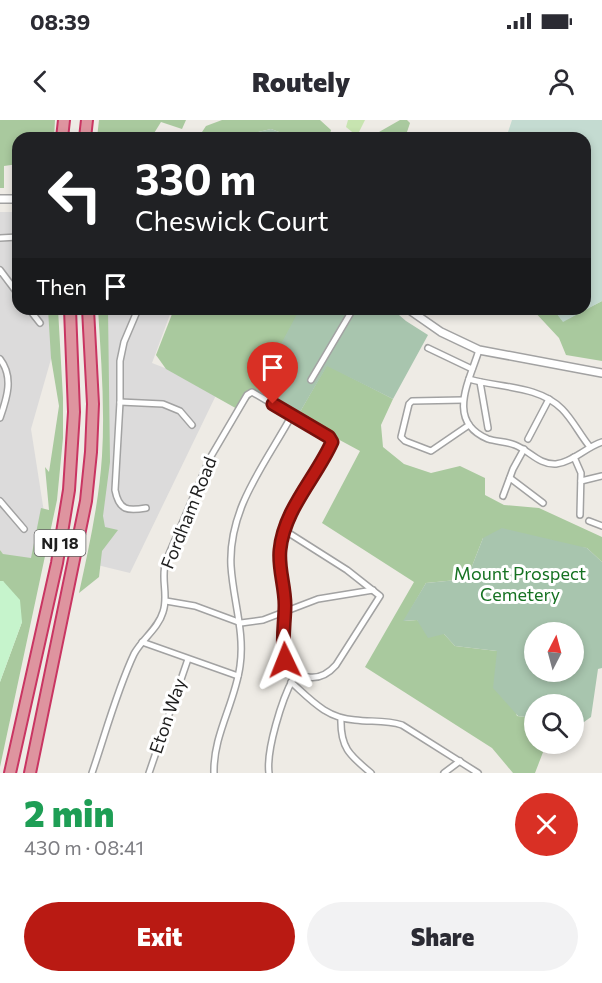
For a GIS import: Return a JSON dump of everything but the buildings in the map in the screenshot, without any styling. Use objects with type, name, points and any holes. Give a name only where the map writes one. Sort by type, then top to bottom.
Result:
[{"type":"highway","name":"NJ 18","points":[[10,773],[57,562],[69,490],[74,412],[70,315]]},
{"type":"highway","name":"NJ 18","points":[[30,773],[86,501],[93,422],[88,315]]},
{"type":"street","points":[[0,270],[12,286]]},
{"type":"street","points":[[34,315],[40,323]]},
{"type":"street","points":[[135,315],[124,342],[120,361],[116,493],[119,503],[125,508],[131,510],[146,508]]},
{"type":"street","points":[[311,380],[349,315]]},
{"type":"street","points":[[417,315],[441,332],[479,350],[602,373]]},
{"type":"street","points":[[428,348],[472,369]]},
{"type":"street","points":[[479,350],[463,400],[470,425],[488,438],[513,444],[550,464],[566,462],[602,442]]},
{"type":"street","points":[[0,359],[5,365],[9,392],[0,418]]},
{"type":"street","points":[[469,379],[526,390],[549,399],[564,411],[590,447]]},
{"type":"street","points":[[480,382],[488,428]]},
{"type":"street","name":"Fordham Road","points":[[92,773],[132,660],[142,642],[158,623],[166,601],[163,575],[166,561],[210,458],[247,395],[252,392],[292,415]]},
{"type":"street","points":[[528,440],[549,399]]},
{"type":"street","points":[[463,400],[412,401],[409,404],[401,437],[405,441],[431,451],[470,425]]},
{"type":"street","points":[[120,402],[163,404],[180,411],[192,425]]},
{"type":"street","points":[[214,773],[216,746],[238,676],[241,651],[240,623],[231,566],[235,525],[246,495],[292,415],[331,439],[331,444],[290,515],[284,530],[280,556],[285,613],[283,651],[287,668],[294,674],[315,678],[331,671],[380,596],[347,570],[284,530]]},
{"type":"street","points":[[503,496],[524,449]]},
{"type":"street","points":[[574,457],[580,468],[579,515]]},
{"type":"street","points":[[581,481],[602,477]]},
{"type":"street","points":[[510,478],[543,503]]},
{"type":"street","points":[[0,501],[24,529]]},
{"type":"street","points":[[589,521],[602,526]]},
{"type":"street","points":[[166,601],[195,606],[240,623],[263,620],[318,599],[373,590]]},
{"type":"street","points":[[142,642],[238,676]]},
{"type":"street","name":"Eton Way","points":[[149,773],[188,659]]},
{"type":"street","points":[[269,773],[269,757],[286,690],[294,674]]},
{"type":"street","points":[[291,682],[314,705],[341,718],[402,725],[478,773]]},
{"type":"street","points":[[341,718],[344,745],[353,758],[371,773]]},
{"type":"street","points":[[444,773],[460,760]]},
{"type":"shaded area","points":[[0,212],[12,212],[12,315],[53,315],[55,345],[31,429],[46,525],[37,559],[11,566],[0,550]]},
{"type":"shaded area","points":[[100,315],[170,315],[152,363],[219,389],[130,573],[89,563],[106,445]]},
{"type":"green space","points":[[0,120],[55,120],[54,132],[12,132],[12,165],[4,166],[4,188],[0,188]]},
{"type":"green space","points":[[99,120],[186,120],[182,129],[161,122],[155,132],[98,132]]},
{"type":"green space","points":[[222,120],[320,120],[331,130],[330,132],[279,132],[271,129],[258,132],[202,132],[206,126]]},
{"type":"green space","points":[[348,120],[365,120],[359,132],[352,132],[346,127]]},
{"type":"green space","points":[[400,120],[407,120],[410,123],[407,132],[379,132]]},
{"type":"green space","points":[[512,120],[602,120],[602,301],[591,307],[591,132],[508,132]]},
{"type":"green space","points":[[271,129],[279,132],[258,132]]},
{"type":"green space","points":[[602,301],[602,361],[566,355],[559,338],[538,315],[558,315],[563,321],[575,315],[591,315],[591,307]]},
{"type":"green space","points":[[48,315],[58,315],[63,438],[57,500],[0,767],[0,682],[22,622],[3,581],[0,581],[0,550],[3,554],[31,558],[41,508],[49,510],[45,467],[49,472],[59,406],[51,358]]},
{"type":"green space","points":[[98,315],[108,315],[110,462],[103,516],[105,527],[118,530],[102,551],[99,577],[79,593],[101,473],[103,401]]},
{"type":"green space","points":[[172,315],[297,315],[255,393],[239,410],[166,369],[156,355]]},
{"type":"green space","points":[[296,315],[399,315],[428,335],[393,399],[327,366],[297,417],[255,393]]},
{"type":"green space","points":[[558,315],[576,315],[563,322]]},
{"type":"green space","points":[[327,365],[393,399],[381,425],[383,447],[404,464],[431,473],[460,466],[485,478],[485,495],[504,505],[539,508],[602,537],[602,562],[587,548],[483,538],[467,579],[426,583],[404,621],[417,620],[444,634],[455,646],[497,651],[517,716],[524,717],[524,754],[542,754],[535,773],[513,773],[492,748],[365,667],[414,582],[322,523],[360,451],[297,417]]},
{"type":"green space","name":"Mount Prospect Cemetery","points":[[502,528],[587,548],[602,562],[602,668],[598,669],[591,717],[584,722],[584,694],[524,694],[524,717],[518,716],[493,688],[497,651],[455,646],[444,634],[428,638],[417,620],[403,621],[426,583],[467,579],[483,538]]},
{"type":"green space","points":[[0,581],[3,581],[20,600],[22,622],[0,682]]},
{"type":"route","points":[[273,404],[329,437],[332,442],[290,515],[282,537],[280,569],[285,596],[283,651],[285,660]]}]
